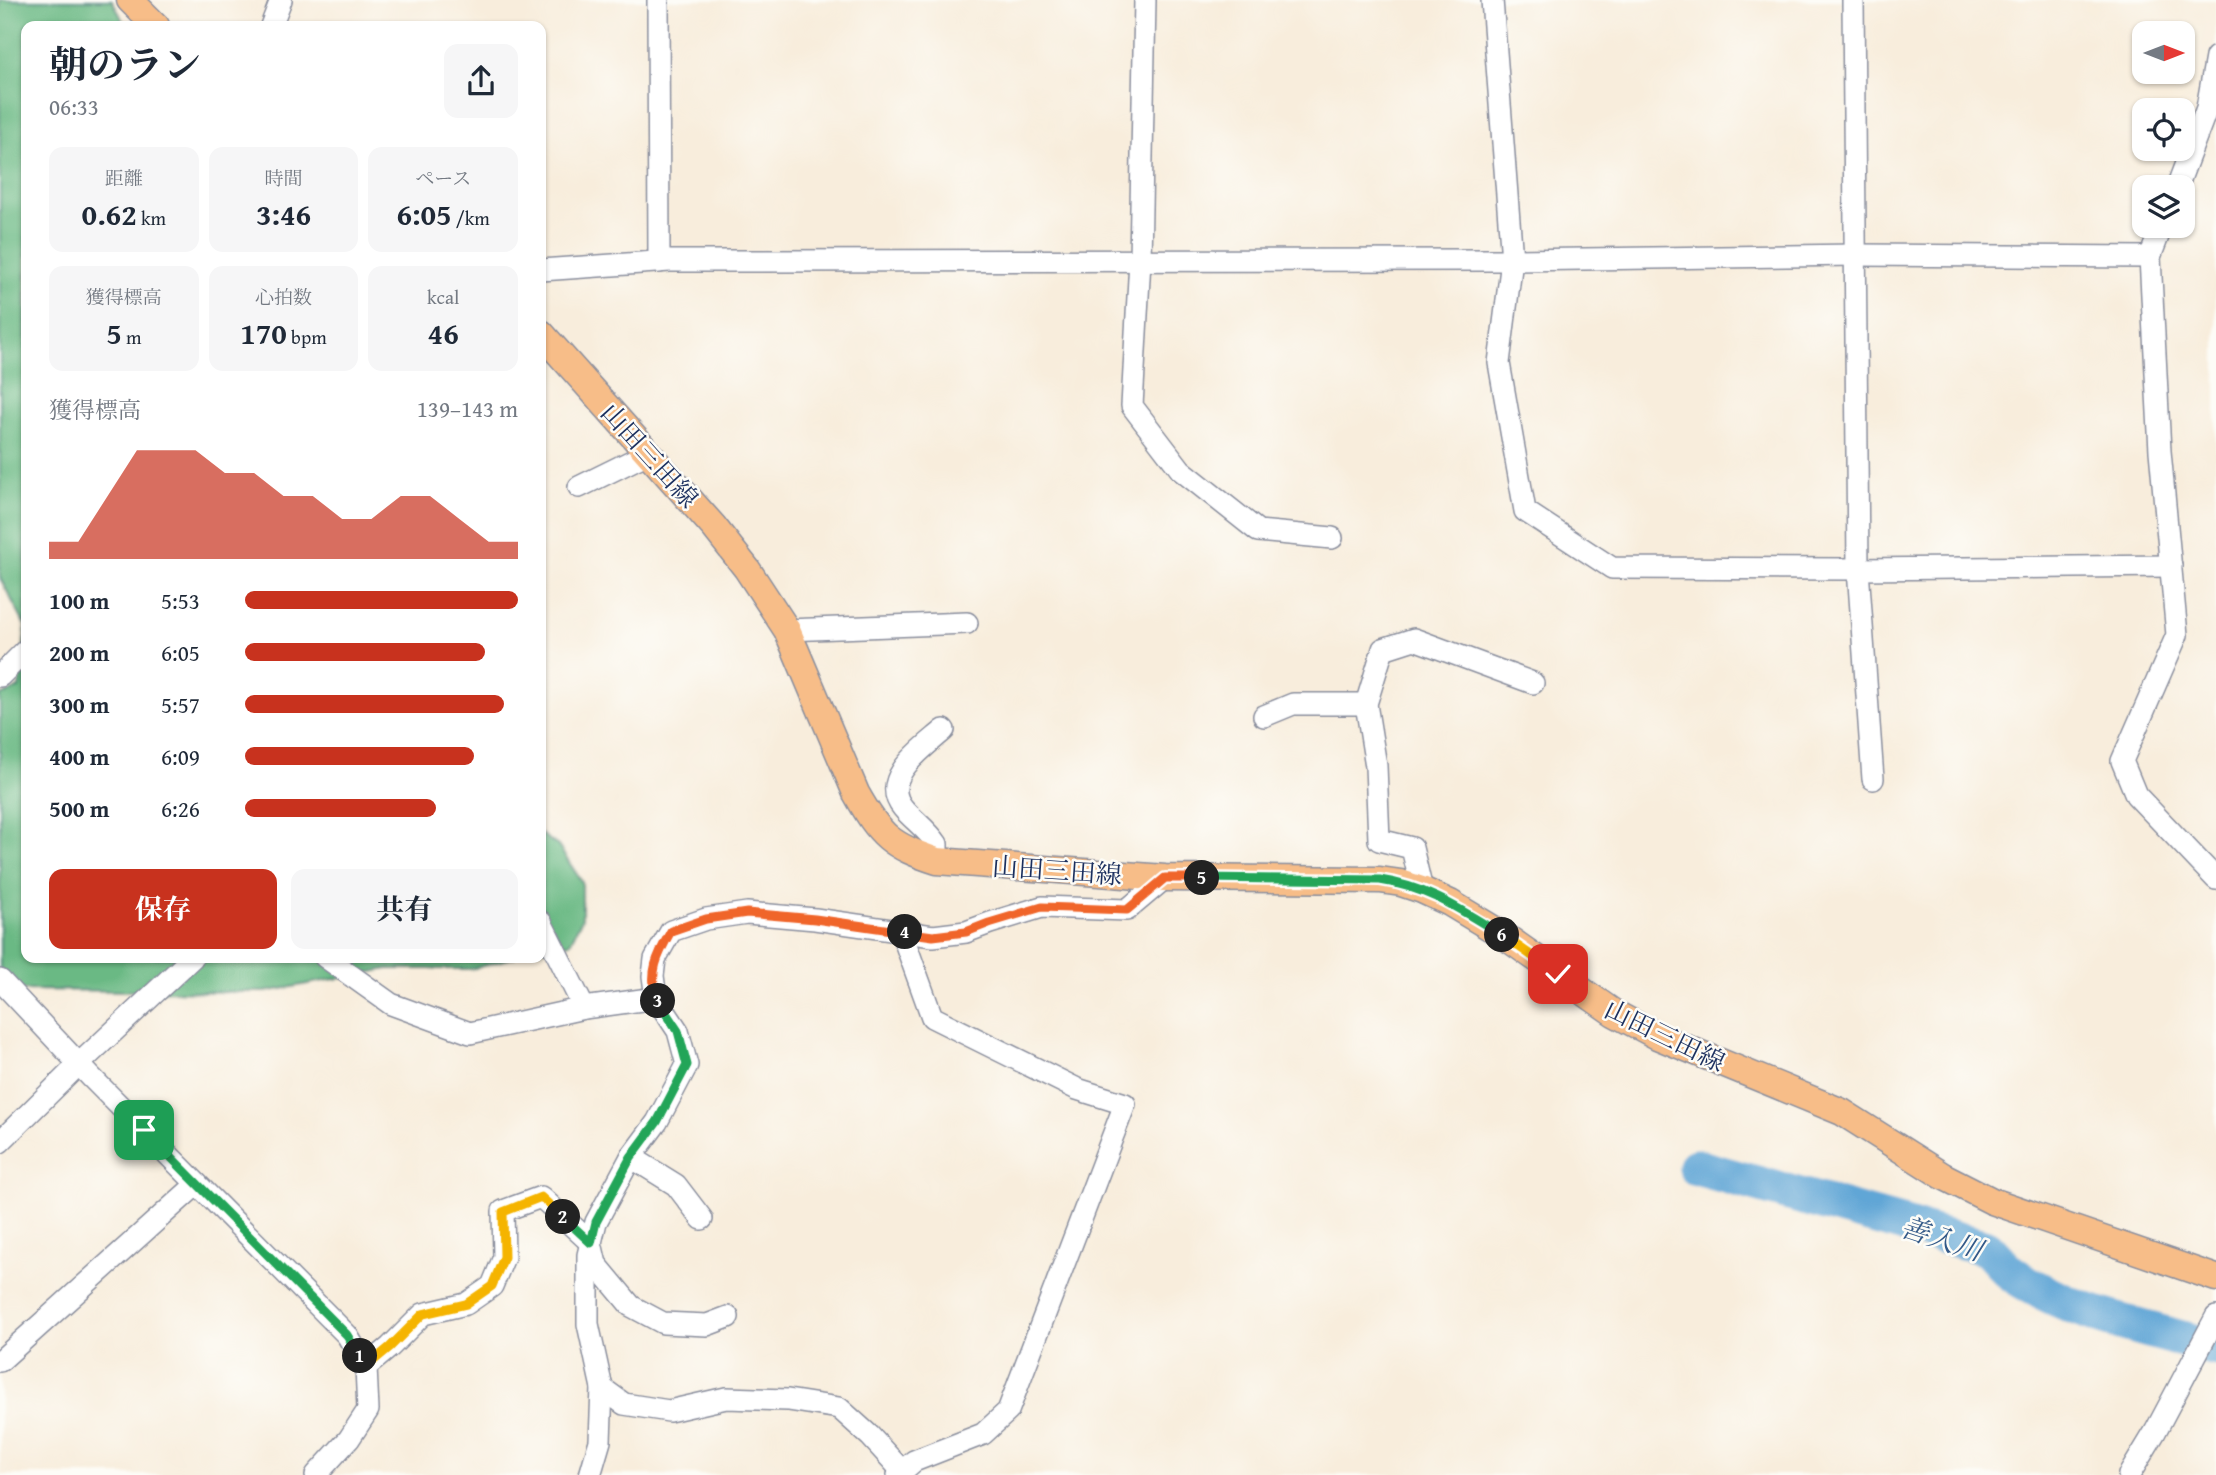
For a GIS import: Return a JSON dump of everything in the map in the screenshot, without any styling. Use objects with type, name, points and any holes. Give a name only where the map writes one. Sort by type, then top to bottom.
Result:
[{"type":"main road","points":[[130,0],[151,21]]},
{"type":"main road","name":"山田三田線","points":[[546,339],[714,527],[747,569],[787,631],[856,793],[885,836],[906,851],[937,861],[1165,878],[1380,880],[1401,883],[1450,903],[1503,935],[1625,1019],[1681,1046],[1842,1112],[1943,1176],[1992,1201],[2216,1278]]},
{"type":"street","points":[[273,21],[281,0]]},
{"type":"street","points":[[658,0],[659,262]]},
{"type":"street","points":[[1145,0],[1140,260],[1132,406],[1181,470],[1258,531],[1332,538]]},
{"type":"street","points":[[1492,0],[1512,260],[1499,363],[1525,511],[1612,568],[2171,566]]},
{"type":"street","points":[[1853,0],[1858,569],[1873,779]]},
{"type":"street","points":[[2182,175],[2207,108],[2216,57]]},
{"type":"street","points":[[2157,238],[2150,257],[2160,451],[2178,635],[2122,761],[2136,794],[2216,879]]},
{"type":"street","points":[[546,270],[659,262],[1512,260],[1856,255],[2150,257]]},
{"type":"street","points":[[579,487],[648,453]]},
{"type":"street","points":[[787,631],[967,623]]},
{"type":"street","points":[[1422,890],[1412,848],[1378,840],[1377,766],[1366,704],[1383,649],[1414,639],[1533,683]]},
{"type":"street","points":[[0,676],[21,655]]},
{"type":"street","points":[[1264,716],[1293,704],[1366,704]]},
{"type":"street","points":[[937,861],[937,844],[901,805],[896,793],[897,777],[911,759],[944,730]]},
{"type":"street","points":[[590,1475],[600,1441],[602,1388],[588,1324],[588,1255],[596,1222],[631,1157],[657,1122],[687,1065],[678,1031],[656,998],[653,976],[655,959],[671,931],[706,919],[747,913],[815,919],[933,936],[966,932],[1042,907],[1127,910],[1165,878]]},
{"type":"street","points":[[602,1388],[624,1404],[669,1411],[726,1398],[788,1401],[839,1408],[870,1436],[900,1473],[914,1461],[983,1434],[1008,1411],[1125,1104],[1077,1089],[932,1017],[901,931]]},
{"type":"street","points":[[546,932],[584,1008]]},
{"type":"street","points":[[0,1142],[187,963]]},
{"type":"street","points":[[333,963],[391,1004],[470,1033],[584,1008],[656,998]]},
{"type":"street","points":[[0,981],[347,1335],[366,1367],[368,1410],[349,1439],[316,1475]]},
{"type":"street","points":[[631,1157],[676,1185],[702,1219]]},
{"type":"street","points":[[0,1361],[197,1184]]},
{"type":"street","points":[[366,1367],[423,1314],[466,1304],[492,1286],[504,1257],[503,1212],[541,1197],[591,1243],[596,1264],[631,1306],[663,1323],[707,1325],[728,1317]]},
{"type":"street","points":[[2129,1475],[2216,1317]]},
{"type":"green space","points":[[0,0],[112,0],[123,21],[21,21],[21,618],[0,578]]},
{"type":"green space","points":[[21,671],[21,963],[493,963],[471,969],[388,969],[265,992],[0,988],[0,696],[19,688]]},
{"type":"green space","points":[[546,838],[558,846],[582,882],[582,918],[570,943],[546,949]]},
{"type":"waterway","name":"善入川","points":[[1696,1167],[1987,1248],[2014,1275],[2061,1301],[2138,1327],[2216,1348]]},
{"type":"route","points":[[144,1130],[347,1335],[366,1367],[423,1314],[466,1304],[492,1286],[504,1257],[503,1212],[541,1197],[591,1243],[596,1222],[631,1157],[657,1122],[687,1065],[678,1031],[656,998],[653,976],[655,959],[671,931],[706,919],[747,913],[815,919],[933,936],[966,932],[1042,907],[1127,910],[1165,878],[1380,880],[1401,883],[1450,903],[1503,935],[1558,974]]}]
